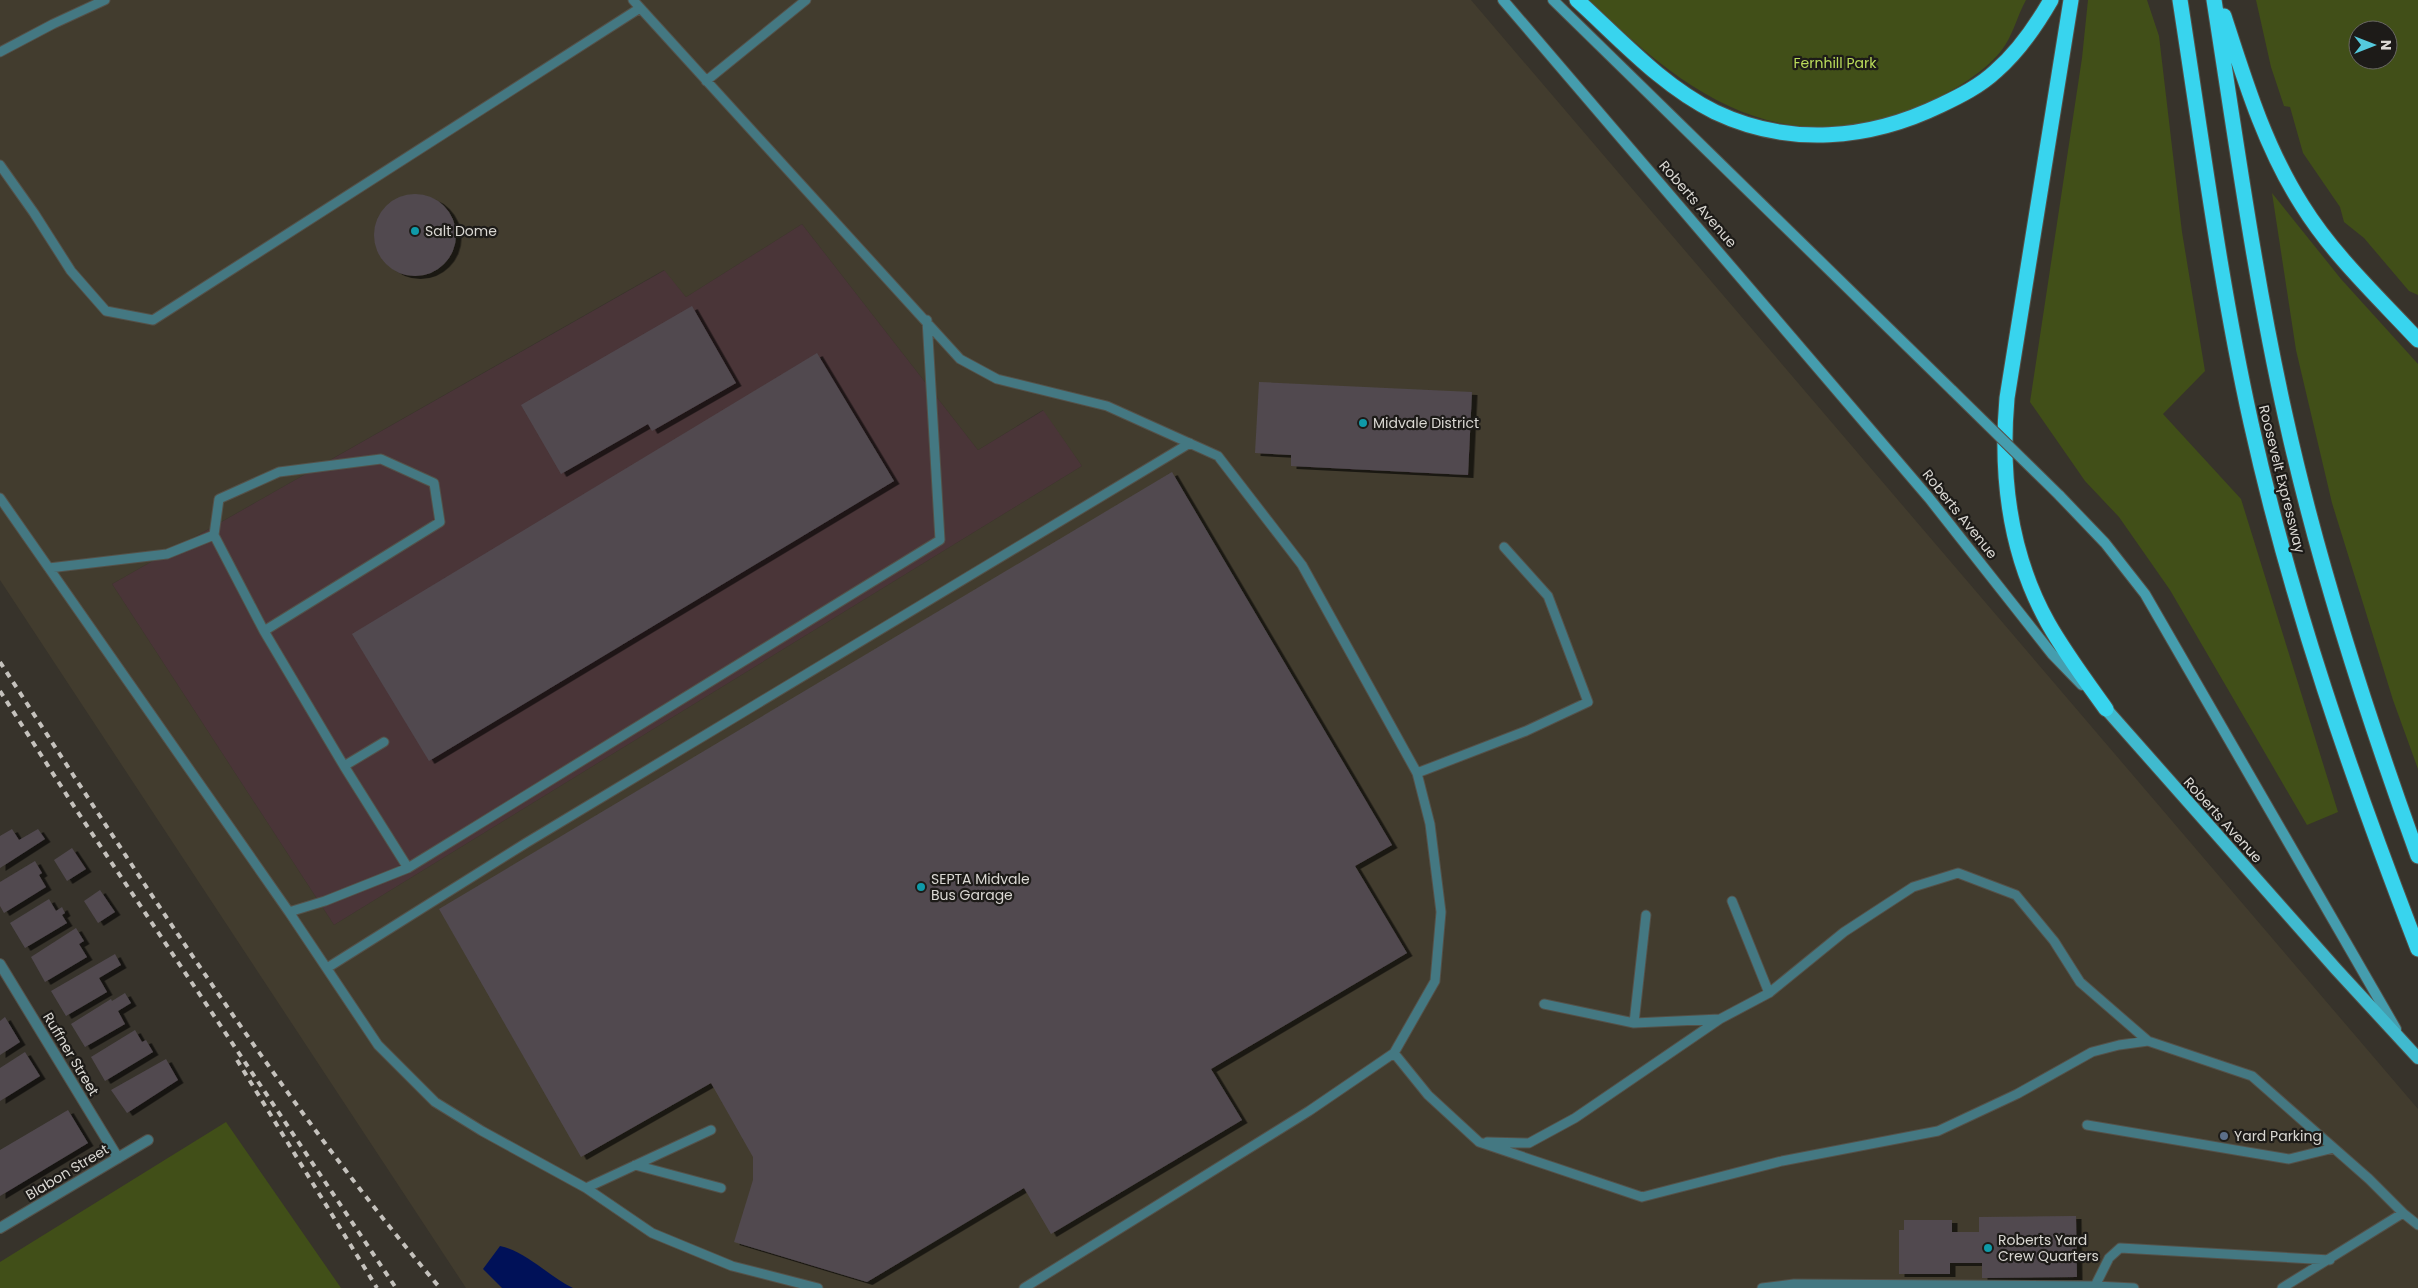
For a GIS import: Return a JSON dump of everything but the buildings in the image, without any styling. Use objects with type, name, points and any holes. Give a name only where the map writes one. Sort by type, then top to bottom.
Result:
[{"type":"highway","points":[[1577,0],[1667,81],[1715,112],[1767,130],[1795,135],[1822,136],[1874,130],[1904,121],[1977,85],[2010,58],[2026,39],[2051,0]]},
{"type":"highway","points":[[2071,0],[2007,398],[2004,459],[2011,525],[2023,569],[2048,623],[2106,709]]},
{"type":"highway","name":"Roosevelt Expressway","points":[[2180,0],[2235,347],[2270,501],[2289,576],[2335,726],[2418,948]]},
{"type":"highway","name":"Roosevelt Expressway","points":[[2214,0],[2256,264],[2286,421],[2325,576],[2345,643],[2418,856]]},
{"type":"highway","points":[[2219,0],[2243,78],[2267,138],[2302,206],[2325,238],[2418,340]]},
{"type":"main road","name":"Roberts Avenue","points":[[1504,0],[1929,498],[2052,654],[2106,709],[2336,970],[2418,1058]]},
{"type":"main road","name":"Roberts Avenue","points":[[1553,0],[2059,495],[2127,569],[2159,616],[2401,1038]]},
{"type":"street","name":"Ruffner Street","points":[[0,964],[118,1158]]},
{"type":"street","name":"Blabon Street","points":[[0,1228],[148,1140]]},
{"type":"lane","points":[[0,52],[53,24],[105,0]]},
{"type":"lane","points":[[633,0],[868,259],[927,320],[960,359],[997,380],[1107,406],[1218,456],[1302,565],[1417,773],[1430,824],[1441,912],[1435,981],[1394,1053],[1309,1111],[1024,1288]]},
{"type":"lane","points":[[706,81],[806,0]]},
{"type":"lane","points":[[0,165],[34,213],[71,271],[106,311],[153,320],[640,8]]},
{"type":"lane","points":[[289,912],[326,901],[408,868],[940,540],[927,320]]},
{"type":"lane","points":[[327,968],[526,843],[1190,443]]},
{"type":"lane","points":[[264,631],[440,522],[434,484],[381,459],[279,472],[219,499],[214,535],[264,631],[344,766],[408,868]]},
{"type":"lane","points":[[0,498],[289,912],[378,1045],[435,1102],[482,1131],[586,1188],[652,1234],[732,1266],[818,1288]]},
{"type":"lane","points":[[49,568],[167,554],[214,535]]},
{"type":"lane","points":[[1417,773],[1526,731],[1588,702],[1548,596],[1504,547]]},
{"type":"lane","points":[[344,766],[384,742]]},
{"type":"lane","points":[[1479,1142],[1528,1143],[1575,1118],[1720,1019],[1769,993],[1844,932],[1913,887],[1958,873],[2016,895],[2054,942],[2080,982],[2148,1041],[2252,1076],[2418,1225]]},
{"type":"lane","points":[[1732,901],[1769,993]]},
{"type":"lane","points":[[1634,1023],[1646,915]]},
{"type":"lane","points":[[1544,1004],[1634,1023],[1720,1019]]},
{"type":"lane","points":[[1394,1053],[1428,1095],[1479,1142],[1642,1197],[1782,1161],[1938,1131],[2017,1094],[2092,1052],[2119,1045],[2148,1041]]},
{"type":"lane","points":[[2088,1125],[2289,1159],[2334,1148]]},
{"type":"lane","points":[[586,1188],[711,1130]]},
{"type":"lane","points":[[635,1165],[720,1188]]},
{"type":"lane","points":[[2282,1288],[2403,1213]]},
{"type":"lane","points":[[2095,1286],[2108,1258],[2120,1248],[2330,1260]]},
{"type":"lane","points":[[1762,1288],[1794,1284],[2095,1286],[2134,1288]]},
{"type":"shaded area","points":[[0,0],[1471,0],[2418,1109],[2418,1288],[466,1288],[0,580]],"holes":[[[802,224],[978,450],[1043,410],[1082,466],[334,925],[112,584],[664,270],[686,297]]]},
{"type":"shaded area","points":[[802,224],[978,450],[1044,410],[1082,466],[334,925],[112,584],[665,270],[686,297]]},
{"type":"shaded area","points":[[500,1246],[528,1258],[573,1288],[502,1288],[483,1269]]},
{"type":"green space","name":"Fernhill Park","points":[[1589,0],[2026,0],[2009,39],[2001,51],[1984,68],[1962,84],[1917,107],[1867,123],[1821,127],[1778,123],[1737,110],[1699,90],[1661,64]]},
{"type":"green space","points":[[2088,0],[2147,0],[2159,36],[2182,232],[2205,371],[2163,414],[2241,499],[2338,812],[2307,825],[2170,590],[2119,517],[2085,481],[2030,402],[2082,58]]},
{"type":"green space","points":[[2256,0],[2418,0],[2418,295],[2409,291],[2364,238],[2344,222],[2340,207],[2303,153],[2290,107],[2284,106],[2271,67]]},
{"type":"green space","points":[[2272,193],[2341,279],[2418,364],[2418,769],[2393,700],[2332,503],[2296,350]]},
{"type":"green space","points":[[226,1122],[341,1288],[0,1288],[0,1262]]},
{"type":"railway","points":[[0,662],[157,903],[265,1061],[379,1214],[440,1288]]},
{"type":"railway","points":[[0,691],[77,811],[396,1288]]},
{"type":"railway","points":[[237,1060],[377,1288]]},
{"type":"place","name":"Salt Dome","points":[[415,231]]},
{"type":"place","name":"Midvale District","points":[[1363,423]]},
{"type":"place","name":"SEPTA Midvale Bus Garage","points":[[921,887]]},
{"type":"place","name":"Yard Parking","points":[[2224,1136]]},
{"type":"place","name":"Roberts Yard Crew Quarters","points":[[1988,1248]]}]
